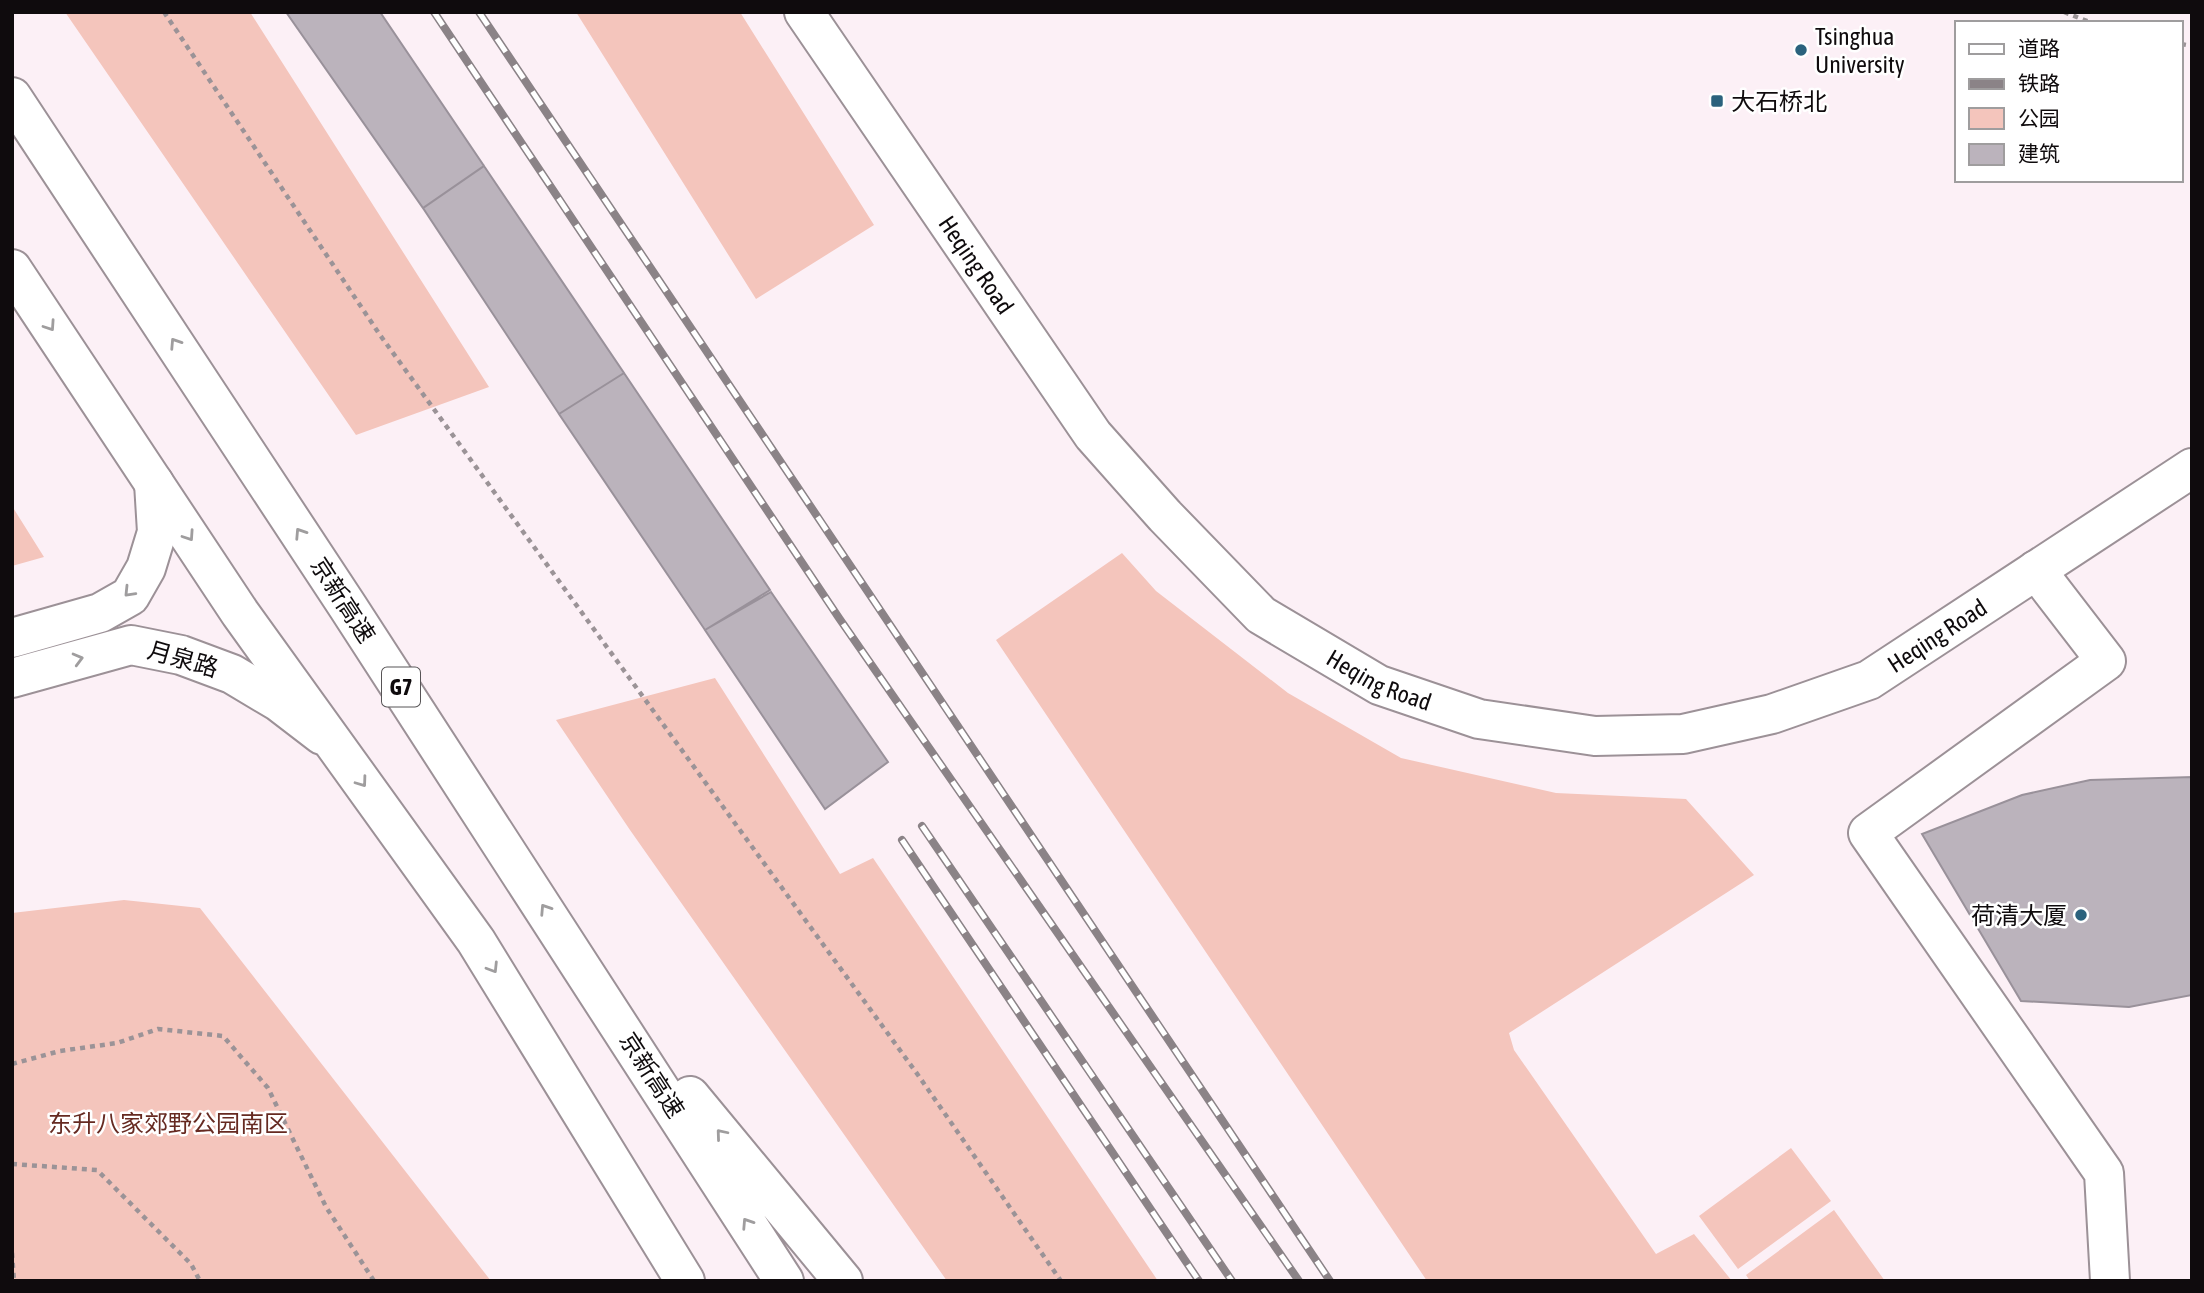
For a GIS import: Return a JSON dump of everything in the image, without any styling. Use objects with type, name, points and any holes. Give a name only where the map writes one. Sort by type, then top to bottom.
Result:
[{"type":"main road","name":"Heqing Road","points":[[804,12],[1093,435],[1261,615],[1379,685],[1479,719],[1595,736],[1683,734],[1772,714],[1869,680],[2192,468]]},
{"type":"main road","name":"京新高速","points":[[12,97],[578,960],[784,1281]]},
{"type":"main road","points":[[12,269],[240,613],[476,941],[685,1281]]},
{"type":"main road","points":[[12,638],[100,613],[130,596],[146,569],[157,532],[154,483]]},
{"type":"main road","points":[[2036,570],[2106,661],[1868,832],[2104,1173],[2110,1281]]},
{"type":"main road","name":"月泉路","points":[[12,678],[131,645],[169,653],[232,674],[279,702],[335,745]]},
{"type":"main road","points":[[578,960],[843,1281]]},
{"type":"path","points":[[164,12],[380,335],[910,1064],[1061,1281]]},
{"type":"path","points":[[2064,12],[2087,21]]},
{"type":"path","points":[[12,1064],[60,1051],[117,1043],[158,1029],[223,1036],[268,1088],[326,1207],[374,1281]]},
{"type":"path","points":[[12,1164],[97,1170],[191,1264],[200,1281]]},
{"type":"path","points":[[12,1253],[14,1281]]},
{"type":"green space","points":[[65,12],[250,12],[489,387],[356,435]]},
{"type":"green space","points":[[576,12],[740,12],[874,225],[756,299]]},
{"type":"green space","points":[[12,506],[44,557],[12,566]]},
{"type":"green space","points":[[1122,553],[1156,591],[1288,693],[1401,758],[1556,793],[1686,799],[1754,875],[1509,1033],[1514,1050],[1656,1254],[1694,1234],[1732,1281],[1427,1281],[996,640]]},
{"type":"green space","points":[[715,678],[840,874],[873,858],[1158,1281],[947,1281],[630,830],[556,720]]},
{"type":"green space","name":"东升八家郊野公园南区","points":[[124,900],[200,908],[491,1281],[12,1281],[12,913]]},
{"type":"green space","points":[[1791,1148],[1831,1201],[1738,1269],[1699,1216]]},
{"type":"green space","points":[[1834,1210],[1885,1281],[1750,1281],[1746,1275]]},
{"type":"building","points":[[286,12],[380,12],[484,166],[423,208]]},
{"type":"building","points":[[484,166],[624,373],[559,414],[423,208]]},
{"type":"building","points":[[624,373],[770,590],[705,630],[559,414]]},
{"type":"building","points":[[771,592],[888,762],[825,809],[705,630]]},
{"type":"building","name":"荷清大厦","points":[[2192,777],[2192,995],[2129,1007],[2021,1001],[1922,834],[2022,795],[2090,780]]},
{"type":"railway","points":[[434,12],[839,618],[1299,1281]]},
{"type":"railway","points":[[479,12],[1330,1281]]},
{"type":"railway","points":[[922,826],[1232,1281]]},
{"type":"railway","points":[[902,840],[1199,1281]]},
{"type":"place","name":"Tsinghua University","points":[[1801,50]]},
{"type":"place","name":"大石桥北","points":[[1717,101]]},
{"type":"place","name":"荷清大厦","points":[[2081,915]]}]
